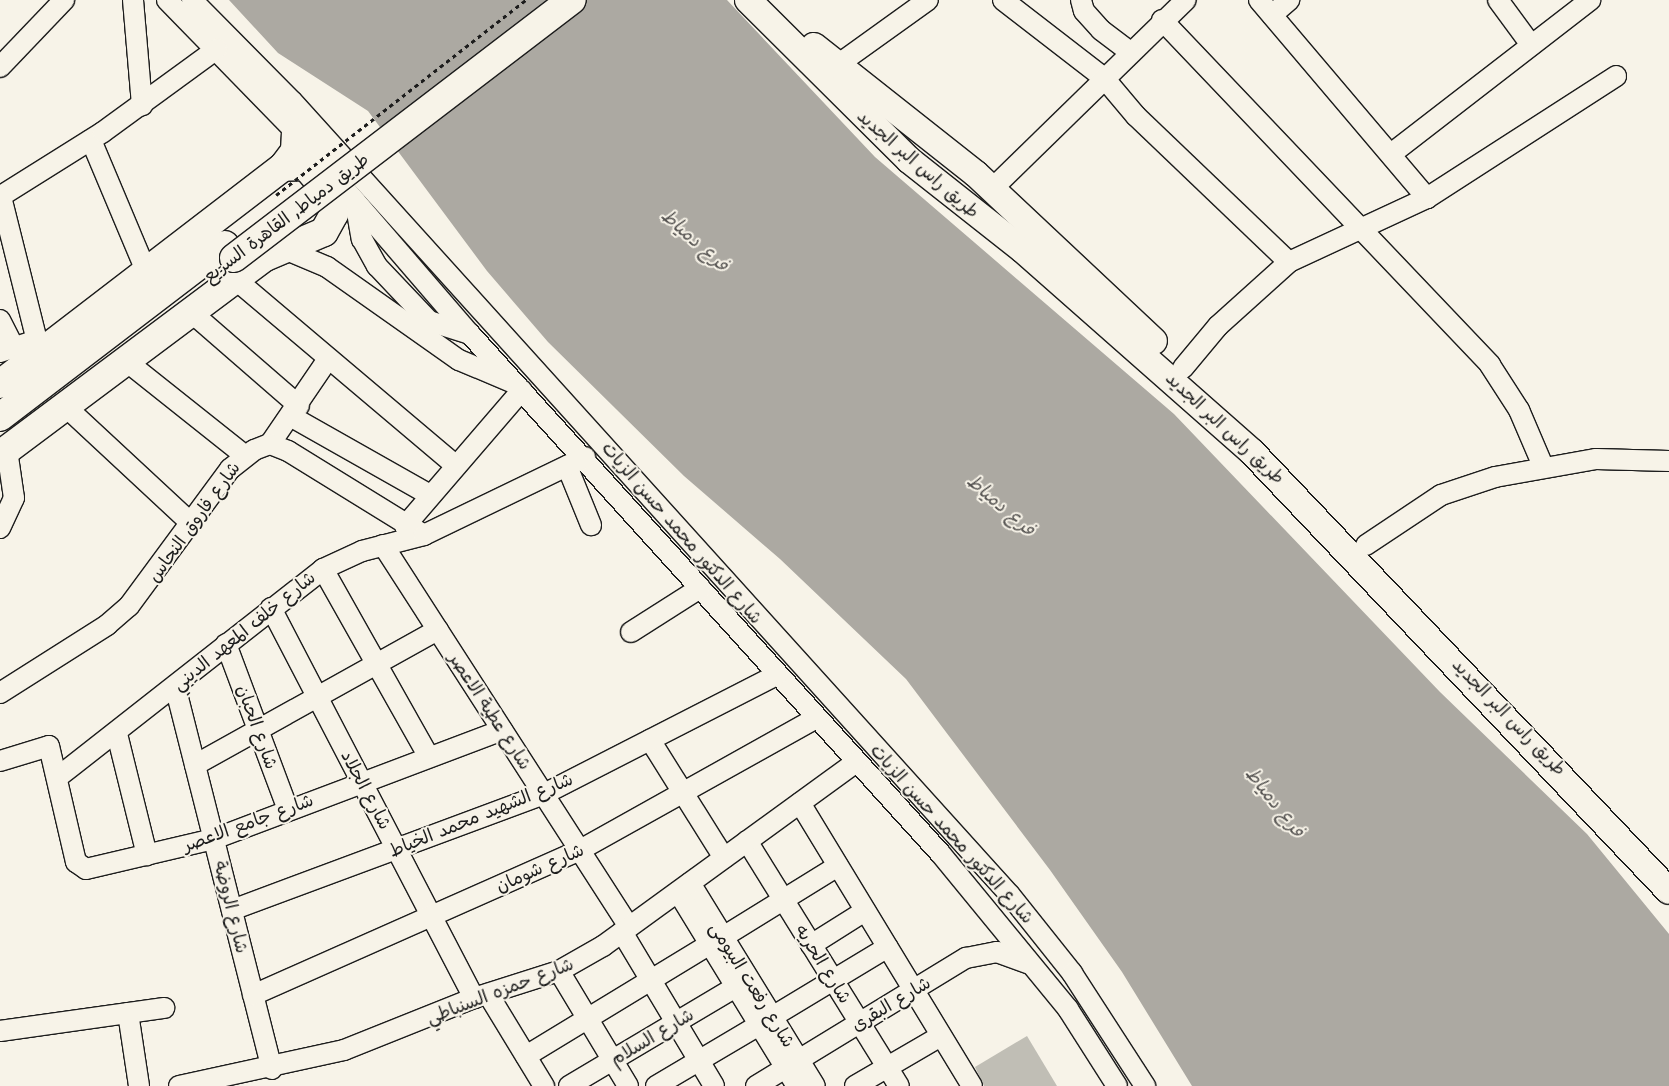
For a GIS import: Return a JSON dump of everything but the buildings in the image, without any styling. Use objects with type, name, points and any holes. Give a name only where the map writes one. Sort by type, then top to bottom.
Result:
[{"type":"highway","name":"طريق دمياط, القاهرة السريع","points":[[2,447],[231,261],[544,0]]},
{"type":"highway","name":"طريق دمياط, القاهرة السريع","points":[[0,417],[231,261],[572,0]]},
{"type":"highway","points":[[0,384],[39,347],[146,271],[283,167],[295,151],[296,132]]},
{"type":"highway","points":[[2,447],[65,406],[191,312],[231,261],[282,248],[324,232],[334,207],[330,194],[309,168],[294,163],[283,167]]},
{"type":"main road","name":"طريق راس البر الجديد","points":[[748,0],[909,160],[1023,250],[1252,452],[1377,578],[1669,890]]},
{"type":"main road","name":"طريق راس البر الجديد","points":[[770,0],[836,66],[924,134],[991,190],[1183,368],[1366,545],[1669,870]]},
{"type":"main road","points":[[909,160],[927,153],[924,134]]},
{"type":"street","points":[[0,67],[64,0]]},
{"type":"street","points":[[133,0],[142,106]]},
{"type":"street","name":"شارع الدكتور محمد حسن الزيات","points":[[168,0],[296,132],[470,334],[520,387],[576,461],[700,588],[940,853],[974,898],[1076,1021],[1117,1086]]},
{"type":"street","name":"شارع الدكتور محمد حسن الزيات","points":[[192,0],[292,101],[829,700],[994,876],[1026,914],[1086,994],[1145,1086]]},
{"type":"street","points":[[836,66],[929,0]]},
{"type":"street","points":[[1081,0],[1084,12],[1101,30],[1130,52]]},
{"type":"street","points":[[991,190],[1162,20],[1186,0]]},
{"type":"street","points":[[1259,0],[1427,198]]},
{"type":"street","points":[[1272,15],[1289,0]]},
{"type":"street","points":[[1498,0],[1531,45]]},
{"type":"street","points":[[1391,154],[1590,0]]},
{"type":"street","points":[[1011,2],[1104,78],[1136,116],[1289,262]]},
{"type":"street","points":[[1162,20],[1360,231],[1490,365],[1519,410],[1543,466]]},
{"type":"street","points":[[0,320],[7,349],[39,347],[0,195],[91,140],[142,106],[217,49]]},
{"type":"street","points":[[1183,368],[1218,326],[1289,262],[1360,231],[1427,198],[1616,76]]},
{"type":"street","points":[[91,140],[146,271]]},
{"type":"street","points":[[355,199],[362,240],[377,266],[429,321],[470,334]]},
{"type":"street","points":[[282,248],[327,267],[459,360],[520,387],[405,526]]},
{"type":"street","points":[[231,261],[328,359],[455,465]]},
{"type":"street","points":[[191,312],[295,412],[430,495]]},
{"type":"street","points":[[328,359],[295,412],[270,444],[310,464],[405,526],[424,535]]},
{"type":"street","points":[[126,361],[244,455]]},
{"type":"street","points":[[65,406],[191,523]]},
{"type":"street","name":"شارع فاروق النحاس","points":[[0,693],[107,625],[129,606],[244,455],[270,444]]},
{"type":"street","points":[[0,528],[14,498],[2,447]]},
{"type":"street","points":[[1366,545],[1441,495],[1543,466],[1596,459],[1669,460]]},
{"type":"street","points":[[576,461],[590,525]]},
{"type":"street","name":"شارع خلف المعهد الديني","points":[[58,777],[117,734],[226,644],[323,569],[383,545],[424,535],[576,461]]},
{"type":"street","name":"شارع عطية الاعصر","points":[[383,545],[580,850],[626,929],[650,980],[714,1086]]},
{"type":"street","points":[[323,569],[428,755]]},
{"type":"street","points":[[632,632],[700,588]]},
{"type":"street","name":"شارع الجلاد","points":[[271,608],[431,916],[481,996],[526,1056],[544,1086]]},
{"type":"street","points":[[195,765],[438,630]]},
{"type":"street","name":"شارع الحبان","points":[[226,644],[288,810]]},
{"type":"street","name":"شارع الشهيد محمد الخياط","points":[[232,910],[544,794],[777,675]]},
{"type":"street","name":"شارع الروضة","points":[[176,686],[272,1069]]},
{"type":"street","name":"شارع شومان","points":[[253,995],[580,850],[816,718]]},
{"type":"street","name":"شارع جامع الاعصر","points":[[0,761],[49,746],[78,866],[86,869],[214,839],[428,755],[502,730]]},
{"type":"street","points":[[117,734],[147,855]]},
{"type":"street","points":[[650,740],[724,858]]},
{"type":"street","name":"شارع حمزه السنباطي","points":[[189,1085],[221,1083],[370,1041],[481,996],[559,971],[626,929],[856,762]]},
{"type":"street","points":[[800,803],[942,1036],[964,1083]]},
{"type":"street","name":"شارع الحريه","points":[[747,841],[899,1086]]},
{"type":"street","points":[[526,1056],[838,866]]},
{"type":"street","points":[[974,898],[989,892],[994,876]]},
{"type":"street","name":"شارع رفعت البيومى","points":[[684,887],[792,1064],[815,1086]]},
{"type":"street","points":[[811,944],[865,910]]},
{"type":"street","points":[[1004,934],[1010,919],[1026,914]]},
{"type":"street","name":"شارع رفعت البيومى","points":[[716,940],[736,987],[766,1021]]},
{"type":"street","points":[[656,1086],[888,948]]},
{"type":"street","name":"شارع البقرى","points":[[756,1086],[914,990],[978,954],[1009,954],[1031,965]]},
{"type":"street","points":[[559,971],[628,1086]]},
{"type":"street","name":"شارع السلام","points":[[568,1086],[736,987]]},
{"type":"street","points":[[0,1031],[164,1008]]},
{"type":"street","points":[[128,1013],[139,1086]]},
{"type":"street","points":[[855,1086],[942,1036]]},
{"type":"street","name":"شارع رفعت البيومى","points":[[792,1064],[796,1086]]},
{"type":"path","points":[[276,195],[526,0]]},
{"type":"water","name":"فرع دمياط","points":[[229,0],[727,0],[875,157],[1174,414],[1440,692],[1587,834],[1669,934],[1669,1086],[1192,1086],[1122,972],[1050,870],[906,679],[780,559],[684,476],[548,342],[487,271],[368,111],[278,53]]}]
